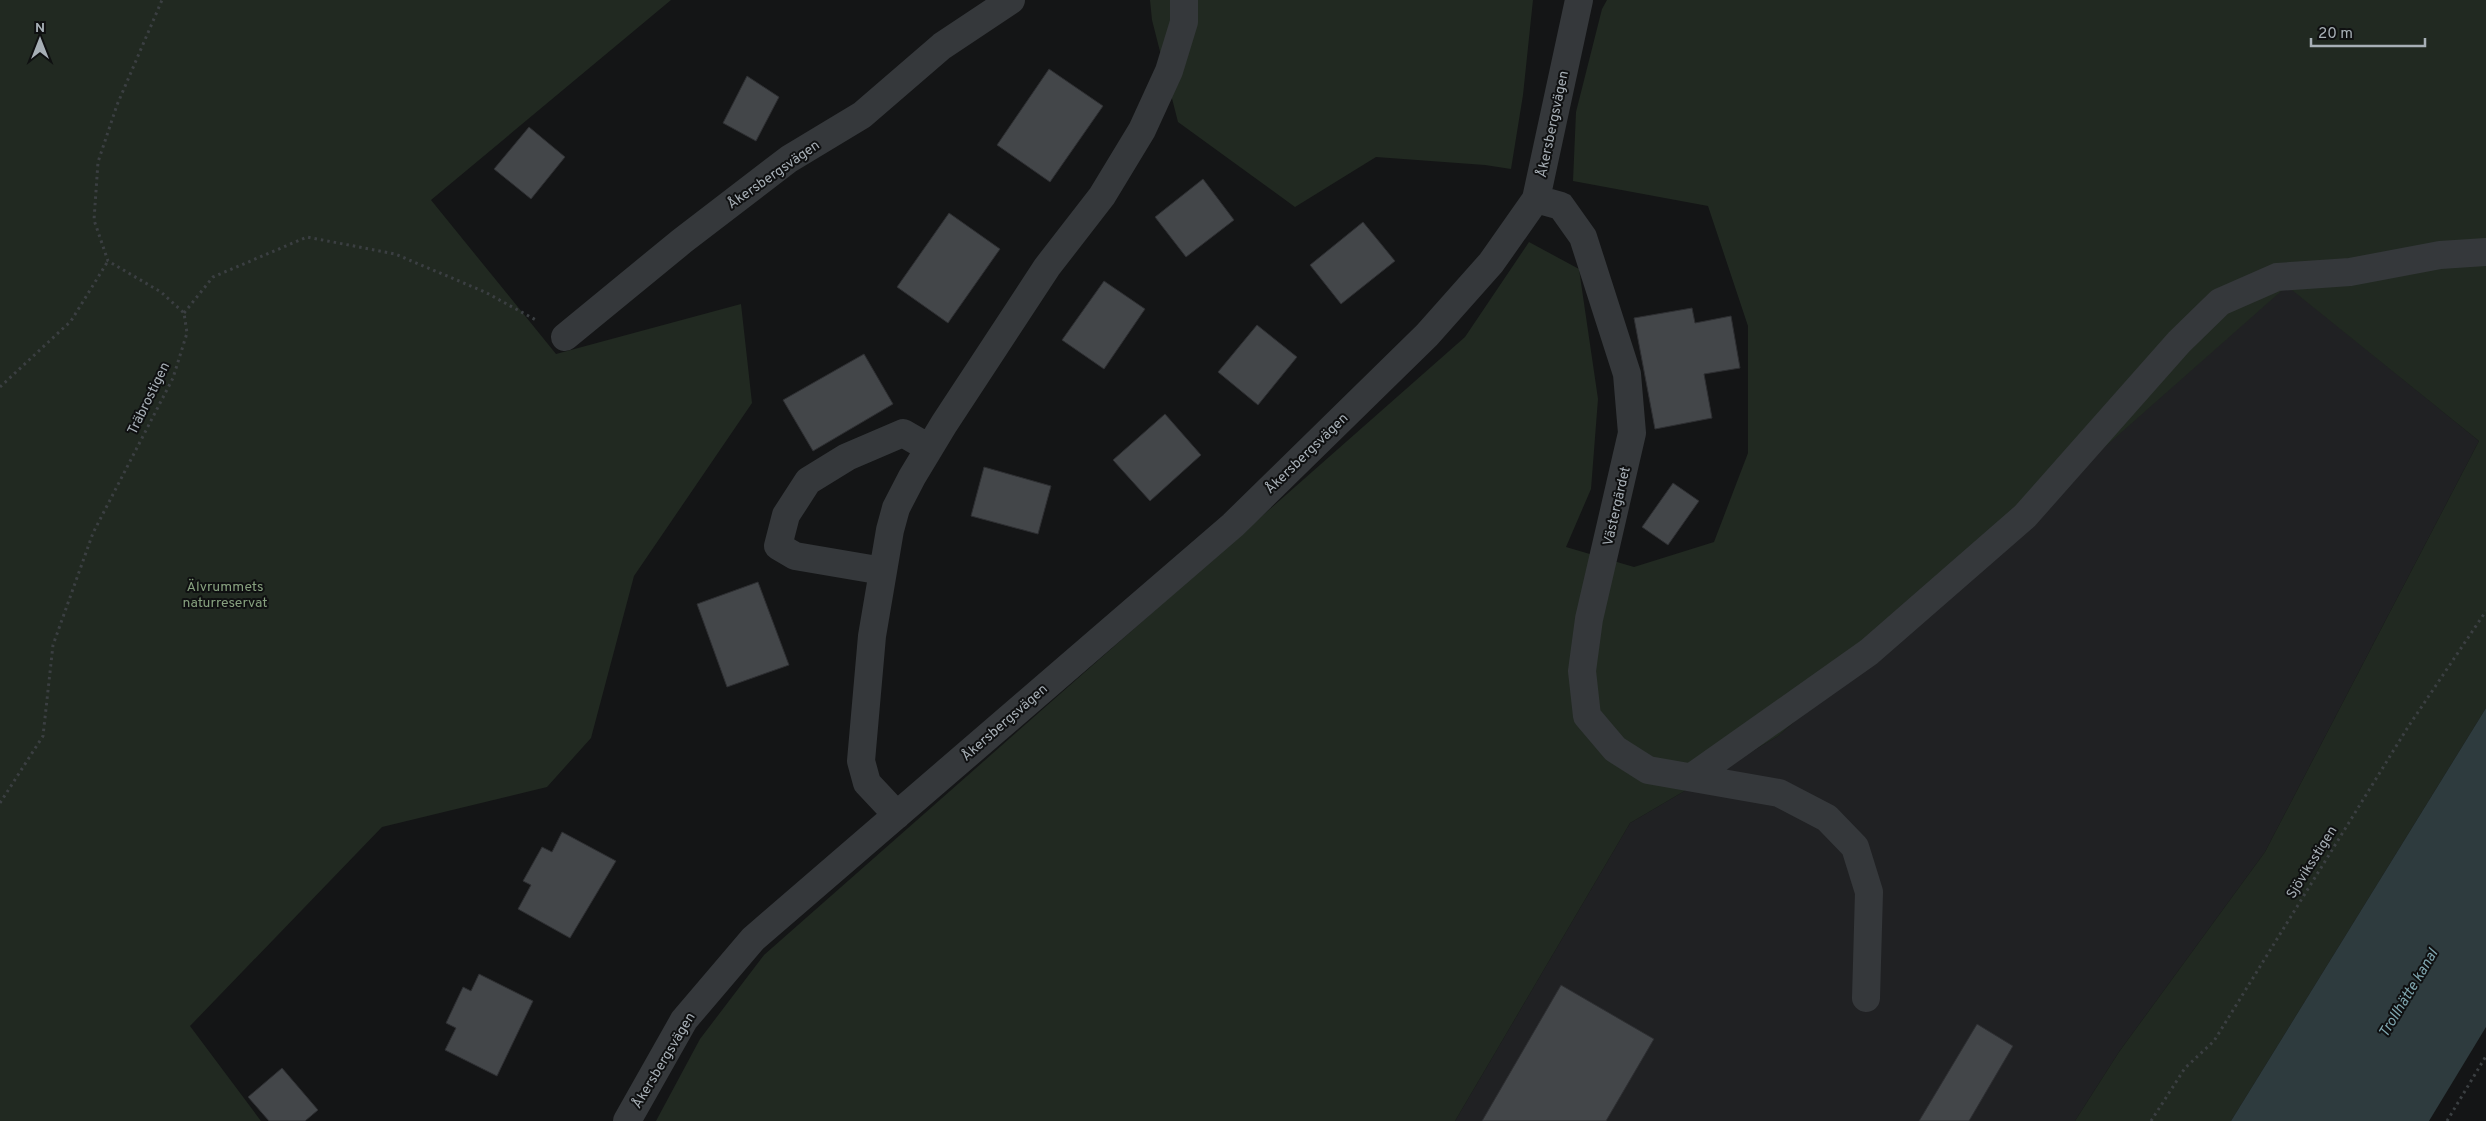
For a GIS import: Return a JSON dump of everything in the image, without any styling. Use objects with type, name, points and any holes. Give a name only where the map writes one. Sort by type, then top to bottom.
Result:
[{"type":"street","name":"Åkersbergsvägen","points":[[565,336],[682,241],[789,159],[862,115],[942,46],[1011,0]]},
{"type":"street","points":[[897,815],[867,783],[861,761],[872,636],[896,508],[929,448],[1047,267],[1102,196],[1142,130],[1169,71],[1184,22],[1184,0]]},
{"type":"street","name":"Åkersbergsvägen","points":[[626,1121],[684,1020],[753,939],[1233,525],[1427,335],[1491,263],[1536,199],[1579,0]]},
{"type":"street","name":"Västergärdet","points":[[1536,199],[1561,206],[1583,237],[1627,374],[1632,433],[1589,619],[1582,670],[1587,716],[1615,750],[1648,770],[1779,793],[1827,818],[1855,847],[1869,892],[1866,998]]},
{"type":"street","points":[[1692,777],[1869,652],[2025,516],[2179,342],[2220,302],[2277,277],[2350,272],[2440,255],[2486,252]]},
{"type":"street","points":[[883,571],[795,556],[778,546],[786,515],[808,481],[848,456],[903,432],[929,448]]},
{"type":"path","points":[[162,0],[117,105],[98,162],[94,220],[108,261],[161,292],[184,312],[213,277],[307,237],[395,254],[485,292],[565,336]]},
{"type":"path","points":[[0,387],[71,321],[108,261]]},
{"type":"path","name":"Träbrostigen","points":[[0,803],[43,736],[54,645],[93,533],[172,378],[187,333],[184,312]]},
{"type":"path","name":"Sjöviksstigen","points":[[2151,1121],[2185,1068],[2214,1040],[2408,727],[2486,611]]},
{"type":"path","points":[[2447,1121],[2486,1056]]},
{"type":"shaded area","points":[[2287,285],[2479,441],[2265,852],[2119,1052],[2075,1121],[1455,1121],[1630,823],[1778,736]]},
{"type":"green space","name":"Älvrummets naturreservat","points":[[0,0],[671,0],[431,200],[556,354],[741,304],[752,403],[634,576],[591,738],[547,787],[382,827],[190,1026],[261,1121],[0,1121]]},
{"type":"green space","points":[[1150,0],[1533,0],[1523,95],[1511,169],[1485,165],[1376,157],[1295,207],[1178,122],[1152,20]]},
{"type":"green space","points":[[1607,0],[2486,0],[2486,708],[2231,1121],[2075,1121],[2119,1052],[2265,852],[2479,441],[2287,286],[1778,736],[1630,823],[1455,1121],[656,1121],[700,1039],[764,955],[1465,337],[1529,242],[1579,269],[1598,399],[1591,489],[1566,547],[1634,567],[1714,542],[1748,453],[1748,326],[1708,206],[1573,181],[1576,112],[1602,9]]},
{"type":"water","name":"Trollhätte kanal","points":[[2486,708],[2486,1027],[2429,1121],[2231,1121]]},
{"type":"building","points":[[1049,69],[1103,106],[1050,182],[997,145]]},
{"type":"building","points":[[747,76],[779,97],[756,141],[723,123]]},
{"type":"building","points":[[529,127],[565,157],[531,199],[494,169]]},
{"type":"building","points":[[1203,179],[1234,220],[1186,257],[1155,217]]},
{"type":"building","points":[[949,213],[1000,249],[948,323],[897,287]]},
{"type":"building","points":[[1363,222],[1395,261],[1341,304],[1310,265]]},
{"type":"building","points":[[1104,281],[1145,309],[1104,369],[1062,340]]},
{"type":"building","points":[[1692,308],[1695,323],[1731,316],[1740,368],[1704,374],[1712,418],[1655,429],[1634,318]]},
{"type":"building","points":[[1257,325],[1297,357],[1258,405],[1218,372]]},
{"type":"building","points":[[864,354],[893,404],[813,451],[783,400]]},
{"type":"building","points":[[1165,414],[1201,455],[1150,501],[1113,460]]},
{"type":"building","points":[[984,467],[1051,486],[1038,534],[971,516]]},
{"type":"building","points":[[1673,483],[1699,501],[1668,545],[1642,527]]},
{"type":"building","points":[[758,582],[789,665],[727,687],[697,604]]},
{"type":"building","points":[[562,832],[616,861],[570,938],[518,909],[531,885],[523,881],[542,847],[552,852]]},
{"type":"building","points":[[479,974],[533,1001],[497,1076],[445,1050],[456,1028],[446,1023],[463,987],[471,991]]},
{"type":"building","points":[[1561,985],[1654,1039],[1606,1121],[1482,1121]]},
{"type":"building","points":[[1977,1024],[2013,1046],[1969,1121],[1919,1121]]},
{"type":"building","points":[[282,1068],[318,1110],[305,1121],[269,1121],[248,1097]]}]
